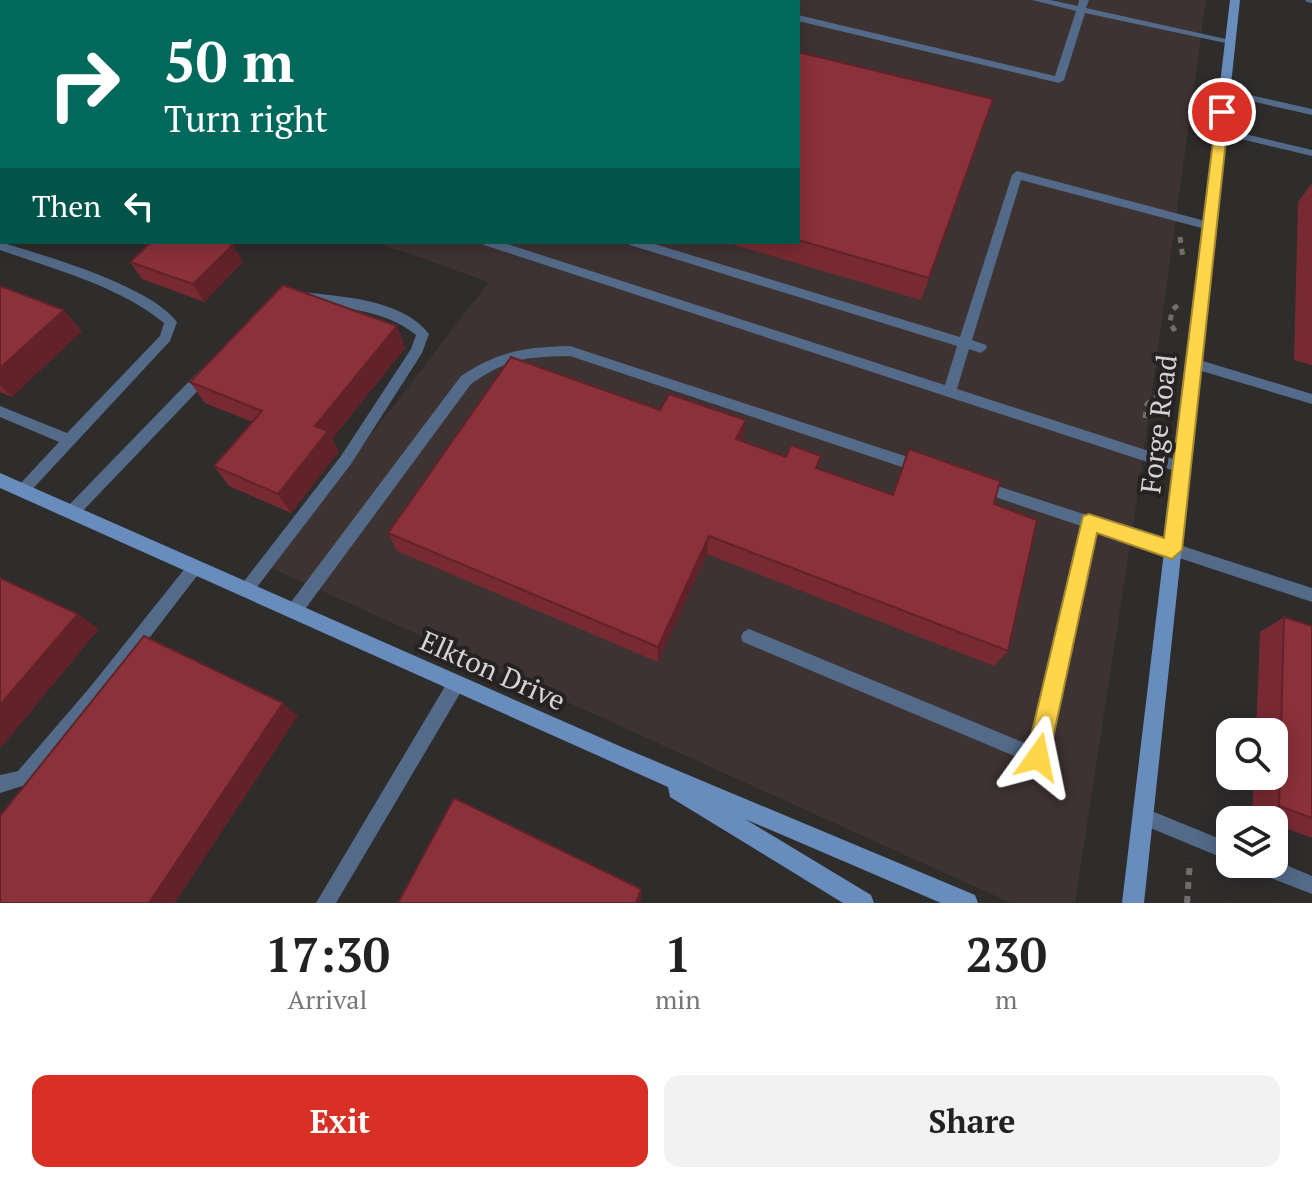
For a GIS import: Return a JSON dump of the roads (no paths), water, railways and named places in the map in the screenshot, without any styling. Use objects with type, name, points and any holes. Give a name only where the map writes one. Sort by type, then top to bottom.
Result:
[{"type":"street","name":"Forge Road","points":[[1133,903],[1235,0]]},
{"type":"street","name":"Elkton Drive","points":[[1,483],[23,490],[617,755],[967,903]]},
{"type":"street","points":[[617,755],[786,853],[863,903]]},
{"type":"lane","points":[[1037,0],[1083,5],[1230,41]]},
{"type":"lane","points":[[800,18],[1059,80],[1083,5]]},
{"type":"lane","points":[[1224,92],[1312,112]]},
{"type":"lane","points":[[1220,131],[1312,153]]},
{"type":"lane","points":[[949,392],[1017,175],[1209,226]]},
{"type":"lane","points":[[494,244],[1181,467]]},
{"type":"lane","points":[[641,244],[981,348]]},
{"type":"lane","points":[[0,246],[97,282],[158,310],[171,322],[165,338],[23,490]]},
{"type":"lane","points":[[246,590],[346,460],[417,350],[423,334],[409,321],[381,310],[304,296],[284,298]]},
{"type":"lane","points":[[294,611],[466,380],[514,352],[570,351],[941,474]]},
{"type":"lane","points":[[72,512],[219,359]]},
{"type":"lane","points":[[1193,363],[1312,399]]},
{"type":"lane","points":[[0,411],[71,441]]},
{"type":"lane","points":[[971,483],[1312,595]]},
{"type":"lane","points":[[749,637],[1038,757],[1089,522]]},
{"type":"lane","points":[[0,784],[23,778],[97,692],[195,567]]},
{"type":"lane","points":[[325,903],[456,684]]},
{"type":"lane","points":[[1142,816],[1216,846]]},
{"type":"lane","points":[[1288,875],[1312,885]]}]
